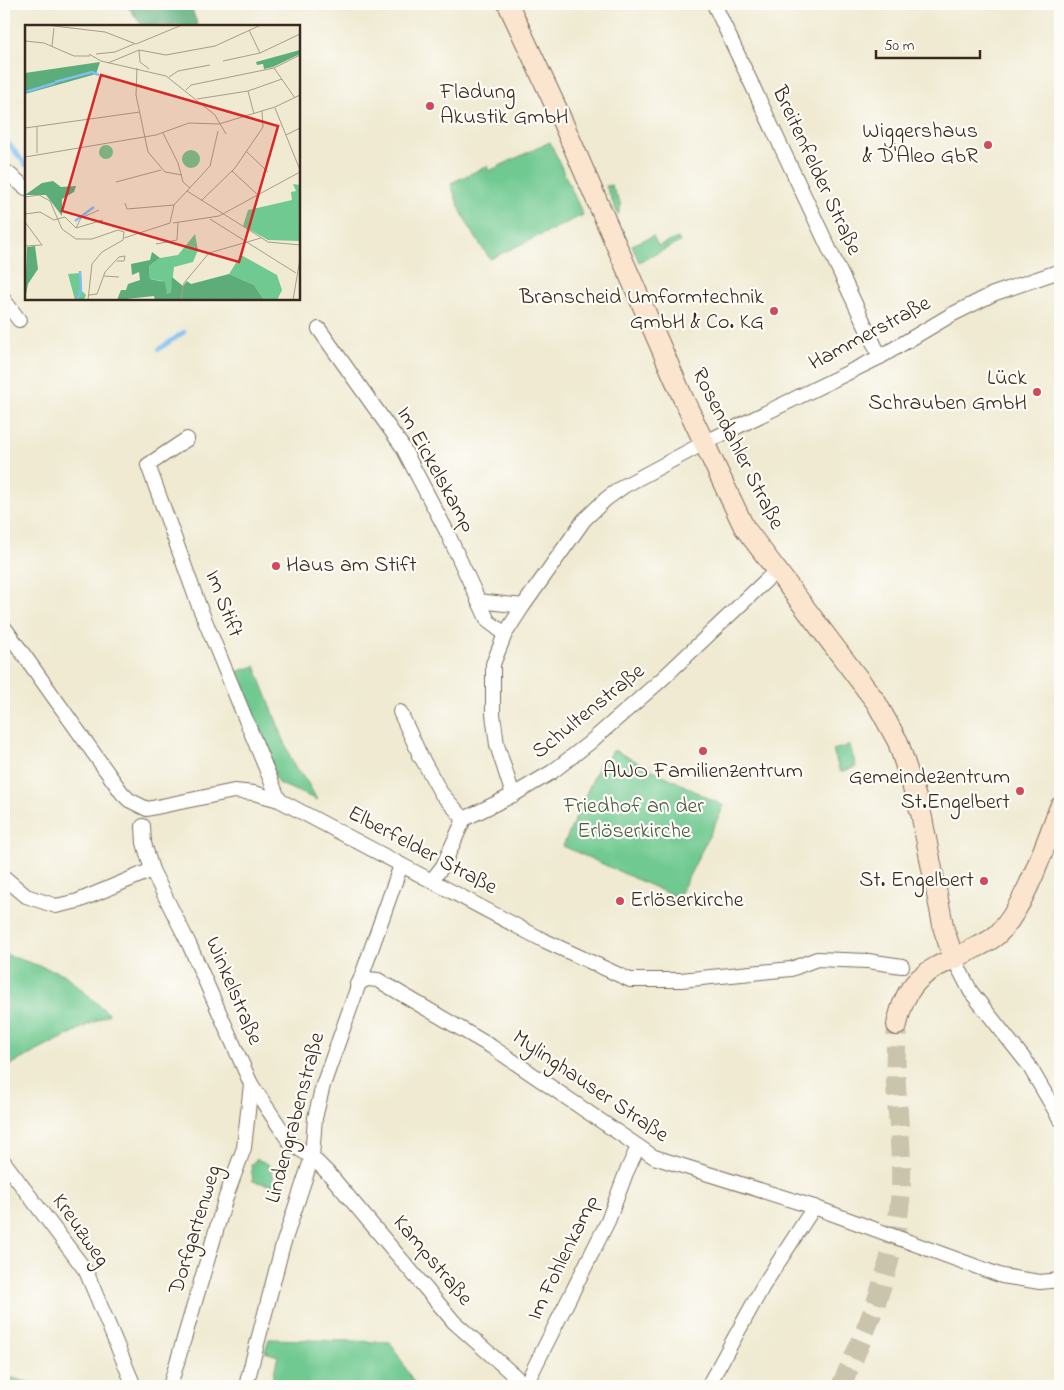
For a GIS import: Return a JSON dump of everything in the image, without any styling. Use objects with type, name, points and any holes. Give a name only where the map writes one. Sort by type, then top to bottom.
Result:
[{"type":"main road","name":"Rosendahler Straße","points":[[508,4],[704,443],[744,527],[876,702],[898,742],[920,813],[944,930],[954,959]]},
{"type":"main road","points":[[897,1025],[908,992],[919,978],[932,968],[990,940],[1005,925],[1028,882],[1060,807]]},
{"type":"street","name":"Breitenfelder Straße","points":[[714,4],[880,356]]},
{"type":"street","points":[[4,170],[25,187]]},
{"type":"street","name":"Hammerstraße","points":[[704,443],[880,356],[950,315],[993,294],[1060,270]]},
{"type":"street","points":[[4,300],[19,320]]},
{"type":"street","name":"Im Eickelskamp","points":[[319,329],[402,446],[446,530],[488,621],[505,634]]},
{"type":"street","name":"Im Stift","points":[[187,439],[148,465],[199,606],[279,800]]},
{"type":"street","points":[[513,795],[497,745],[493,714],[494,664],[505,634],[584,520],[624,486],[704,443]]},
{"type":"street","name":"Schultenstraße","points":[[464,819],[513,795],[552,772],[588,744],[661,680],[777,570]]},
{"type":"street","points":[[478,601],[523,606]]},
{"type":"street","name":"Elberfelder Straße","points":[[4,627],[116,786],[129,800],[147,809],[234,791],[254,793],[279,800],[543,940],[630,980],[681,980],[791,969],[817,959],[868,961],[902,966]]},
{"type":"street","points":[[400,712],[420,756],[441,793],[464,819],[443,866],[432,880]]},
{"type":"street","name":"Winkelstraße","points":[[143,826],[144,843],[152,870],[189,944],[251,1084],[292,1144],[312,1158]]},
{"type":"street","name":"Lindengrabenstraße","points":[[246,1386],[282,1248],[312,1158],[315,1118],[322,1085],[401,864]]},
{"type":"street","points":[[4,876],[26,896],[56,906],[78,901],[152,870]]},
{"type":"street","points":[[954,959],[971,992],[1028,1064],[1060,1119]]},
{"type":"street","name":"Mylinghauser Straße","points":[[357,984],[367,979],[378,980],[492,1047],[654,1157],[814,1207],[1002,1276],[1040,1282],[1060,1280]]},
{"type":"street","name":"Dorfgartenweg","points":[[170,1386],[193,1314],[226,1197],[244,1148],[251,1084]]},
{"type":"street","name":"Im Fohlenkamp","points":[[526,1386],[608,1221],[638,1147]]},
{"type":"street","name":"Kampstraße","points":[[312,1158],[350,1198],[454,1322],[526,1386]]},
{"type":"street","name":"Kreuzweg","points":[[4,1162],[86,1271],[134,1386]]},
{"type":"street","points":[[708,1386],[762,1286],[814,1207]]},
{"type":"green space","points":[[126,4],[190,4],[198,25],[141,25]]},
{"type":"green space","points":[[550,142],[583,215],[490,259],[462,213],[451,183],[487,166],[489,171]]},
{"type":"green space","points":[[611,185],[621,205],[618,215],[606,186]]},
{"type":"green space","points":[[653,236],[658,246],[678,238],[680,242],[639,262],[632,245]]},
{"type":"green space","points":[[255,666],[294,766],[308,783],[317,800],[278,783],[233,673]]},
{"type":"green space","points":[[850,745],[856,767],[840,772],[833,750]]},
{"type":"green space","name":"Friedhof an der Erlöserkirche","points":[[614,750],[724,806],[678,898],[563,846],[602,758],[606,760]]},
{"type":"green space","points":[[4,954],[64,974],[109,1014],[4,1068]]},
{"type":"green space","points":[[257,1159],[268,1164],[278,1187],[253,1181],[251,1164]]},
{"type":"green space","points":[[269,1339],[390,1342],[416,1386],[271,1386],[278,1356],[265,1352]]},
{"type":"green space","points":[[4,1376],[44,1386],[4,1386]]},
{"type":"waterway","points":[[4,138],[25,164]]},
{"type":"waterway","points":[[159,349],[184,332]]},
{"type":"tunnel","points":[[841,1386],[872,1314],[894,1240],[901,1188],[896,1078],[897,1025]]},
{"type":"place","name":"Fladung Akustik GmbH","points":[[430,106]]},
{"type":"place","name":"Wiggershaus & D'Aleo GbR","points":[[988,145]]},
{"type":"place","name":"Branscheid Umformtechnik GmbH & Co. KG","points":[[774,311]]},
{"type":"place","name":"Lück Schrauben GmbH","points":[[1037,392]]},
{"type":"place","name":"Haus am Stift","points":[[276,566]]},
{"type":"place","name":"AWO Familienzentrum","points":[[703,751]]},
{"type":"place","name":"Gemeindezentrum St.Engelbert","points":[[1020,791]]},
{"type":"place","name":"St. Engelbert","points":[[984,881]]},
{"type":"place","name":"Erlöserkirche","points":[[620,901]]}]
